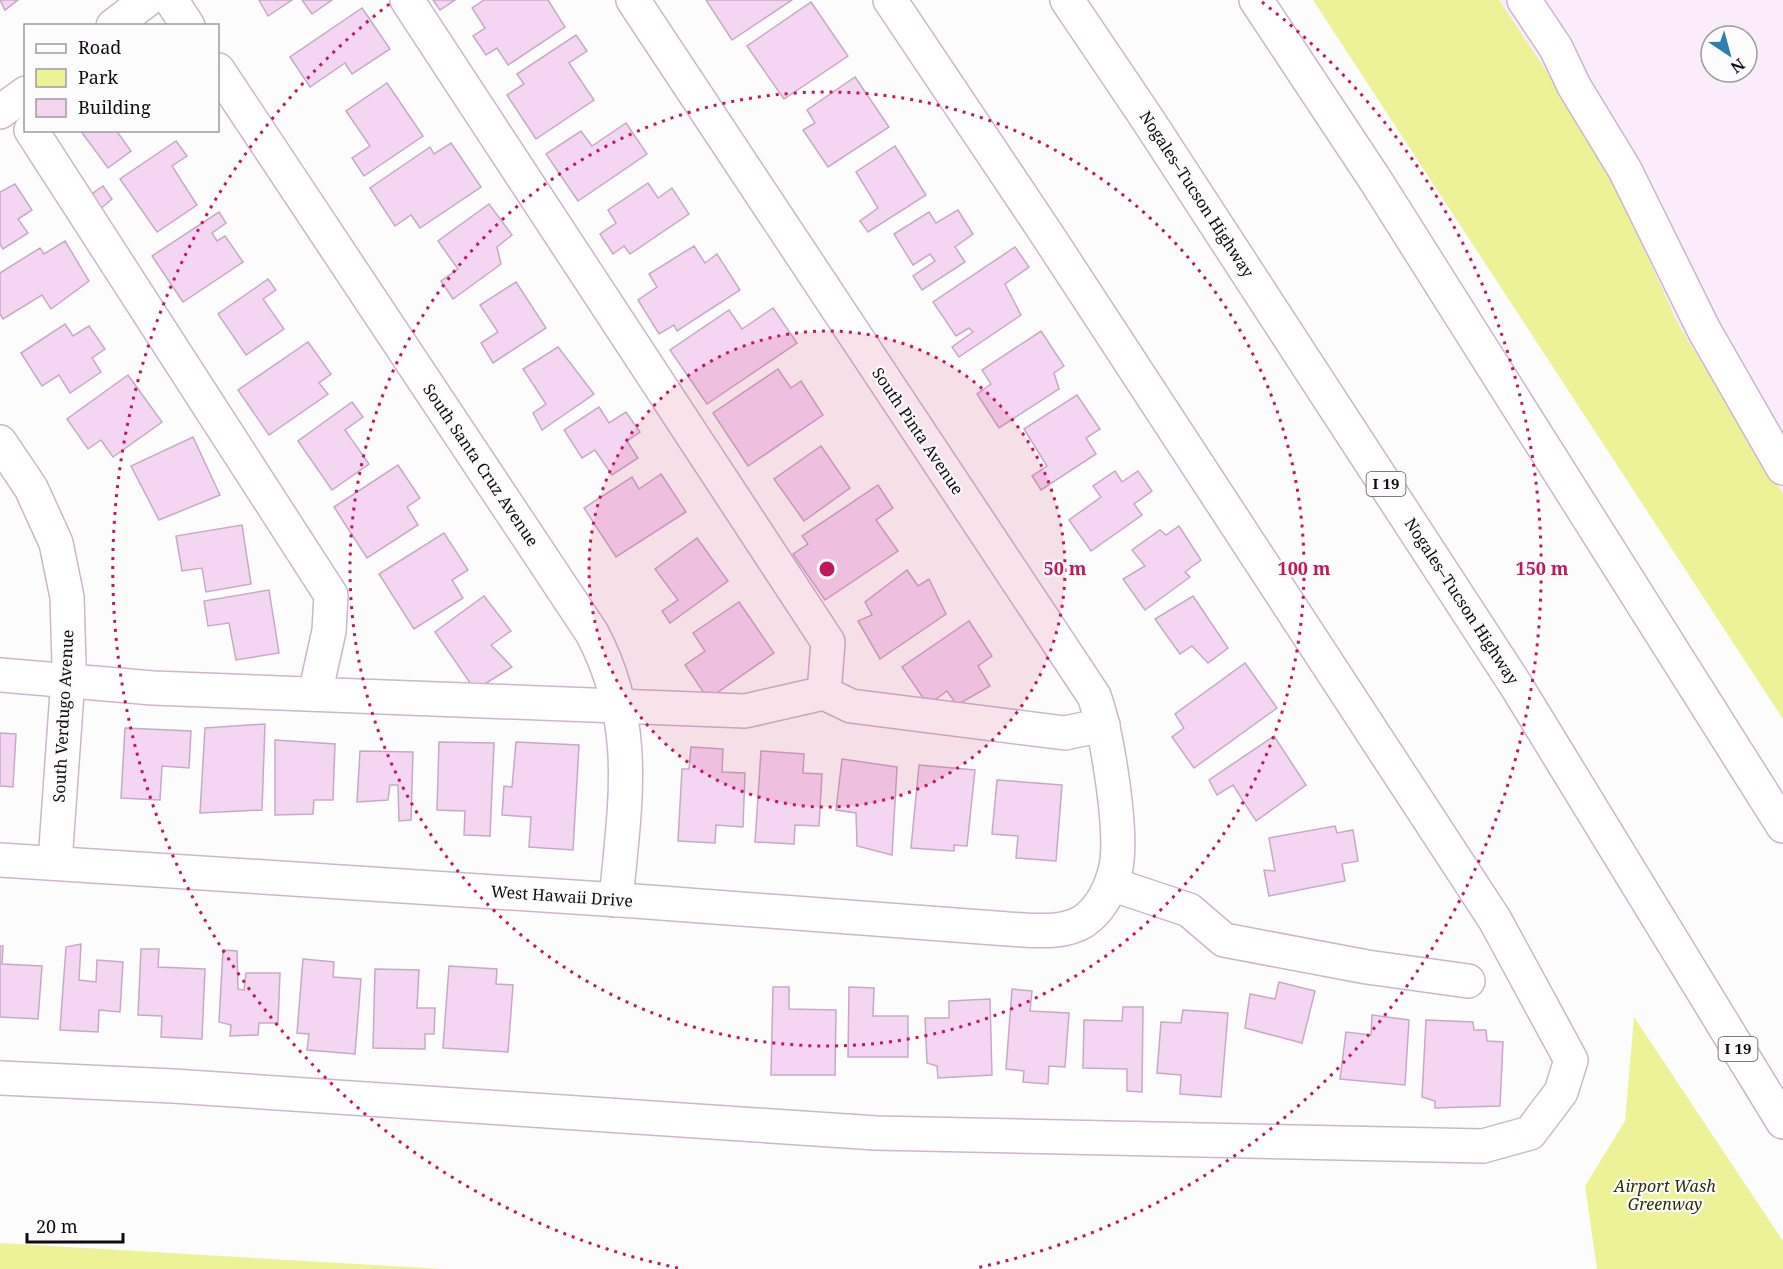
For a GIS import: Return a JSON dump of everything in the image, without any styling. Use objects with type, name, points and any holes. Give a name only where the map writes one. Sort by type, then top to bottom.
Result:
[{"type":"main road","points":[[116,24],[147,0]]},
{"type":"main road","points":[[171,0],[187,24]]},
{"type":"main road","points":[[407,0],[828,642],[824,693]]},
{"type":"main road","name":"South Pinta Avenue","points":[[633,0],[1094,696],[1103,725],[1116,823],[1116,865],[1110,888]]},
{"type":"main road","points":[[0,1078],[173,1086],[876,1133],[1483,1146],[1530,1133],[1561,1092],[1571,1060],[1495,920],[1059,252],[890,0]]},
{"type":"main road","name":"Nogales–Tucson Highway","points":[[1067,0],[1148,120],[1518,687],[1783,1122]]},
{"type":"main road","points":[[1256,0],[1376,181],[1783,826]]},
{"type":"main road","points":[[1524,0],[1556,48],[1574,86],[1625,170],[1704,330],[1783,468]]},
{"type":"main road","name":"South Santa Cruz Avenue","points":[[219,72],[592,633],[607,661],[620,706],[625,736],[627,780],[616,900]]},
{"type":"main road","points":[[32,132],[331,595],[328,631],[315,694]]},
{"type":"main road","name":"South Verdugo Avenue","points":[[0,442],[31,488],[56,543],[67,597],[68,681],[55,862]]},
{"type":"main road","points":[[0,675],[153,688],[745,711],[824,693],[851,706],[1065,733],[1103,725]]},
{"type":"main road","name":"West Hawaii Drive","points":[[0,860],[1050,931],[1083,922],[1100,906],[1110,888]]},
{"type":"main road","points":[[1110,888],[1189,910],[1224,940],[1367,967],[1468,981]]},
{"type":"shaded area","points":[[1415,0],[1783,0],[1783,574]]},
{"type":"green space","points":[[1313,0],[1499,0],[1571,108],[1620,196],[1678,324],[1783,494],[1783,719]]},
{"type":"green space","name":"Airport Wash Greenway","points":[[1634,1017],[1783,1241],[1783,1269],[1597,1269],[1585,1186],[1625,1121]]},
{"type":"green space","points":[[0,1243],[443,1269],[0,1269]]},
{"type":"building","points":[[0,0],[18,0],[5,10]]},
{"type":"building","points":[[259,0],[292,0],[268,16]]},
{"type":"building","points":[[302,0],[332,0],[312,14]]},
{"type":"building","points":[[433,0],[455,0],[440,10]]},
{"type":"building","points":[[484,0],[548,0],[565,27],[508,65],[497,48],[486,55],[473,36],[485,28],[472,8]]},
{"type":"building","points":[[706,0],[792,0],[732,40]]},
{"type":"building","points":[[811,2],[848,56],[784,99],[747,46]]},
{"type":"building","points":[[362,8],[390,49],[352,74],[345,63],[310,87],[290,57]]},
{"type":"building","points":[[576,35],[587,51],[569,63],[594,100],[536,139],[507,95],[524,84],[517,74]]},
{"type":"building","points":[[855,77],[889,127],[828,167],[803,130],[815,123],[807,110]]},
{"type":"building","points":[[387,83],[423,136],[364,176],[352,158],[370,146],[346,111]]},
{"type":"building","points":[[626,123],[647,154],[578,201],[546,154],[581,131],[592,146]]},
{"type":"building","points":[[81,132],[119,132],[131,151],[108,168]]},
{"type":"building","points":[[176,141],[187,156],[172,166],[197,205],[157,232],[120,179]]},
{"type":"building","points":[[451,143],[481,187],[420,228],[411,215],[395,226],[370,188],[430,147],[434,154]]},
{"type":"building","points":[[895,146],[926,195],[868,232],[860,221],[878,208],[856,172]]},
{"type":"building","points":[[648,183],[658,198],[672,188],[689,214],[630,254],[624,246],[613,254],[600,234],[616,223],[608,210]]},
{"type":"building","points":[[15,184],[32,210],[18,219],[28,233],[3,249],[0,244],[0,192]]},
{"type":"building","points":[[103,186],[112,199],[99,210],[89,196]]},
{"type":"building","points":[[489,204],[512,235],[497,247],[501,264],[453,299],[441,281],[458,269],[438,241]]},
{"type":"building","points":[[958,210],[973,234],[955,247],[965,262],[922,290],[913,276],[935,261],[930,254],[913,265],[894,234],[929,212],[936,223]]},
{"type":"building","points":[[219,212],[226,223],[212,233],[217,241],[225,236],[243,262],[183,302],[152,256]]},
{"type":"building","points":[[65,241],[89,281],[51,309],[42,295],[3,319],[0,314],[0,273],[40,248],[44,254]]},
{"type":"building","points":[[694,246],[705,263],[717,254],[740,290],[677,331],[674,325],[659,334],[638,300],[657,287],[649,274]]},
{"type":"building","points":[[1015,247],[1029,267],[1005,284],[1021,315],[959,357],[952,347],[973,332],[969,328],[956,336],[933,302]]},
{"type":"building","points":[[268,279],[276,290],[263,299],[284,329],[246,355],[218,314]]},
{"type":"building","points":[[516,282],[546,328],[493,363],[481,343],[498,332],[480,305]]},
{"type":"building","points":[[773,308],[797,343],[707,404],[670,350],[729,310],[742,329]]},
{"type":"building","points":[[65,324],[73,336],[89,326],[105,349],[92,358],[101,372],[70,393],[59,375],[42,386],[21,353]]},
{"type":"building","points":[[1041,331],[1064,366],[1054,373],[1059,389],[999,428],[977,394],[991,384],[982,370]]},
{"type":"building","points":[[308,342],[331,374],[319,383],[328,394],[269,435],[238,390]]},
{"type":"building","points":[[558,347],[594,394],[542,430],[533,413],[546,404],[523,369]]},
{"type":"building","points":[[778,369],[791,388],[801,381],[823,415],[748,466],[713,413]]},
{"type":"building","points":[[128,375],[162,422],[113,457],[101,440],[88,449],[67,419]]},
{"type":"building","points":[[1077,395],[1100,429],[1086,438],[1096,454],[1041,490],[1032,476],[1047,466],[1024,429]]},
{"type":"building","points":[[352,402],[363,417],[345,430],[369,464],[332,490],[298,441]]},
{"type":"building","points":[[599,407],[609,423],[626,412],[640,432],[627,441],[638,458],[612,475],[595,450],[582,458],[564,430]]},
{"type":"building","points":[[193,437],[220,495],[159,520],[131,466]]},
{"type":"building","points":[[821,446],[850,488],[804,521],[774,479]]},
{"type":"building","points":[[398,465],[420,498],[407,507],[418,525],[367,558],[334,507]]},
{"type":"building","points":[[1115,471],[1122,482],[1138,471],[1152,491],[1134,504],[1142,515],[1091,551],[1069,520],[1101,497],[1093,486]]},
{"type":"building","points":[[661,474],[686,512],[616,557],[584,508],[632,477],[639,489]]},
{"type":"building","points":[[878,485],[893,508],[876,520],[898,551],[825,600],[793,554],[808,544],[802,536]]},
{"type":"building","points":[[242,525],[251,584],[206,592],[202,568],[182,571],[176,536]]},
{"type":"building","points":[[1179,526],[1201,560],[1185,572],[1190,577],[1145,610],[1123,579],[1145,566],[1132,550],[1160,530],[1166,535]]},
{"type":"building","points":[[444,533],[468,570],[452,580],[463,598],[414,629],[379,574]]},
{"type":"building","points":[[697,538],[728,581],[670,623],[662,611],[678,600],[655,569]]},
{"type":"building","points":[[907,570],[918,586],[929,579],[946,614],[880,659],[858,621],[872,615],[865,602]]},
{"type":"building","points":[[269,590],[279,653],[236,660],[229,623],[208,626],[204,601]]},
{"type":"building","points":[[484,596],[511,631],[491,645],[512,667],[475,690],[435,632]]},
{"type":"building","points":[[1193,596],[1228,648],[1208,663],[1192,646],[1180,654],[1155,619]]},
{"type":"building","points":[[739,602],[774,653],[708,699],[685,665],[705,651],[693,633]]},
{"type":"building","points":[[969,621],[992,656],[978,666],[990,686],[957,705],[947,691],[928,705],[902,667]]},
{"type":"building","points":[[1245,663],[1277,708],[1194,768],[1172,737],[1184,728],[1175,714]]},
{"type":"building","points":[[265,724],[262,810],[200,813],[205,728]]},
{"type":"building","points":[[125,728],[191,731],[189,768],[162,766],[160,800],[121,798]]},
{"type":"building","points":[[0,733],[16,734],[13,787],[0,786]]},
{"type":"building","points":[[1274,736],[1306,785],[1256,821],[1233,785],[1217,795],[1209,780]]},
{"type":"building","points":[[275,740],[335,744],[333,800],[314,800],[313,814],[275,815]]},
{"type":"building","points":[[439,742],[494,743],[490,836],[464,835],[465,811],[437,810]]},
{"type":"building","points":[[516,742],[579,745],[573,850],[529,847],[531,817],[502,815],[504,786],[512,787]]},
{"type":"building","points":[[691,747],[723,749],[722,772],[745,773],[743,827],[716,825],[715,843],[678,841],[682,769],[689,769]]},
{"type":"building","points":[[360,751],[413,752],[411,820],[399,821],[398,785],[390,785],[388,800],[357,802]]},
{"type":"building","points":[[761,751],[804,754],[803,773],[822,774],[819,826],[795,825],[794,844],[755,842]]},
{"type":"building","points":[[842,759],[897,767],[892,855],[857,846],[856,813],[836,810]]},
{"type":"building","points":[[919,765],[975,770],[967,846],[954,845],[954,851],[911,848]]},
{"type":"building","points":[[997,780],[1062,785],[1056,861],[1016,858],[1018,836],[992,834]]},
{"type":"building","points":[[1335,826],[1337,833],[1353,830],[1358,861],[1342,864],[1345,881],[1269,896],[1264,870],[1275,871],[1269,838]]},
{"type":"building","points":[[81,944],[79,980],[96,982],[97,960],[123,962],[120,1012],[99,1010],[98,1032],[60,1030],[66,947]]},
{"type":"building","points":[[0,946],[3,946],[2,964],[42,966],[38,1019],[0,1017]]},
{"type":"building","points":[[141,949],[159,949],[158,967],[205,969],[202,1039],[161,1037],[162,1016],[138,1015]]},
{"type":"building","points":[[223,950],[237,951],[238,989],[244,990],[246,973],[280,973],[278,1023],[259,1023],[258,1035],[230,1036],[231,1025],[219,1022]]},
{"type":"building","points":[[303,959],[334,962],[333,977],[361,979],[355,1054],[307,1050],[309,1034],[297,1033]]},
{"type":"building","points":[[449,966],[497,969],[496,984],[513,985],[508,1052],[443,1048]]},
{"type":"building","points":[[375,969],[419,970],[417,1008],[435,1008],[434,1034],[425,1034],[425,1049],[373,1048]]},
{"type":"building","points":[[1279,982],[1315,991],[1302,1043],[1245,1028],[1250,994],[1275,999]]},
{"type":"building","points":[[773,987],[789,987],[789,1009],[836,1010],[835,1075],[771,1075]]},
{"type":"building","points":[[849,987],[874,988],[873,1016],[908,1016],[908,1057],[848,1057]]},
{"type":"building","points":[[1012,989],[1032,991],[1030,1011],[1069,1013],[1065,1067],[1049,1066],[1048,1084],[1023,1082],[1024,1071],[1006,1069]]},
{"type":"building","points":[[990,999],[992,1075],[938,1078],[937,1066],[927,1063],[925,1018],[949,1018],[949,1001]]},
{"type":"building","points":[[1123,1007],[1143,1007],[1142,1092],[1127,1091],[1127,1069],[1083,1068],[1084,1020],[1122,1021]]},
{"type":"building","points":[[1183,1010],[1228,1013],[1221,1097],[1180,1094],[1181,1075],[1157,1073],[1161,1022],[1181,1023]]},
{"type":"building","points":[[1372,1015],[1409,1020],[1405,1085],[1340,1079],[1346,1032],[1371,1035]]},
{"type":"building","points":[[1426,1020],[1473,1022],[1474,1030],[1486,1030],[1487,1041],[1503,1042],[1500,1106],[1435,1108],[1435,1101],[1422,1097]]}]
